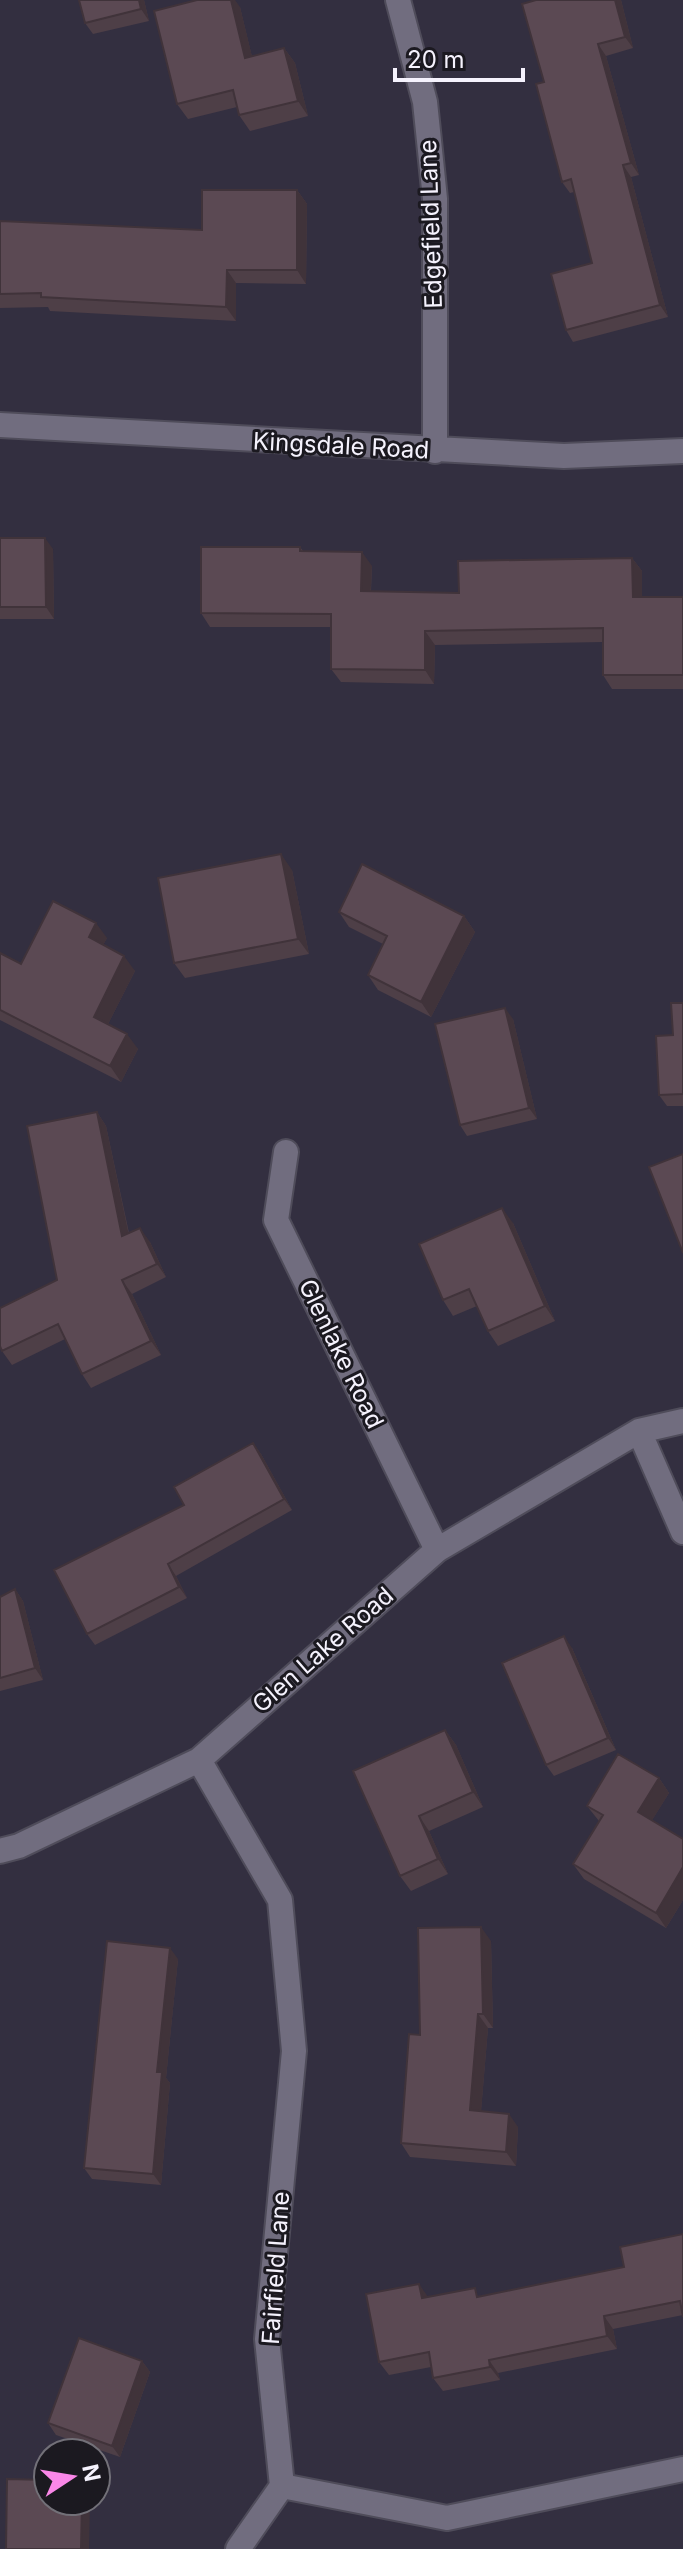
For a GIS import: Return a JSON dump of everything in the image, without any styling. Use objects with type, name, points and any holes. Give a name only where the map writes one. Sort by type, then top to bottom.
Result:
[{"type":"street","name":"Edgefield Lane","points":[[398,0],[425,102],[435,199],[435,451]]},
{"type":"street","name":"Kingsdale Road","points":[[0,425],[564,456],[683,451]]},
{"type":"street","name":"Glenlake Road","points":[[286,1152],[276,1220],[437,1550]]},
{"type":"street","name":"Glen Lake Road","points":[[0,1851],[19,1846],[199,1760],[437,1550],[639,1431],[683,1421]]},
{"type":"street","points":[[639,1431],[683,1532]]},
{"type":"street","name":"Fairfield Lane","points":[[199,1760],[280,1900],[294,2051],[267,2339],[282,2486]]},
{"type":"street","points":[[238,2549],[282,2486],[447,2518],[683,2469]]},
{"type":"building","points":[[79,0],[139,0],[141,9],[85,23]]},
{"type":"building","points":[[197,0],[231,0],[245,58],[284,48],[298,101],[239,115],[233,90],[177,104],[154,11]]},
{"type":"building","points":[[536,0],[615,0],[625,37],[598,44],[631,163],[623,165],[660,305],[566,330],[551,274],[592,263],[571,179],[562,182],[536,84],[544,82],[522,4]]},
{"type":"building","points":[[202,190],[297,190],[297,270],[227,270],[226,307],[41,297],[41,293],[0,294],[0,221],[202,230]]},
{"type":"building","points":[[0,538],[45,538],[46,607],[0,607]]},
{"type":"building","points":[[201,547],[300,547],[300,551],[362,552],[361,591],[459,593],[458,561],[632,558],[633,597],[683,597],[683,675],[603,675],[603,628],[425,631],[425,670],[331,669],[331,614],[201,613]]},
{"type":"building","points":[[281,854],[298,939],[174,963],[158,878]]},
{"type":"building","points":[[362,864],[464,916],[421,1002],[368,975],[387,936],[339,912]]},
{"type":"building","points":[[53,901],[96,923],[89,937],[124,956],[94,1017],[127,1034],[110,1066],[0,1010],[0,953],[21,964]]},
{"type":"building","points":[[671,1003],[683,1003],[683,1094],[659,1095],[656,1036],[673,1035]]},
{"type":"building","points":[[505,1008],[529,1108],[460,1125],[435,1024]]},
{"type":"building","points":[[97,1112],[122,1236],[140,1228],[157,1264],[122,1280],[151,1341],[82,1374],[58,1324],[2,1351],[0,1308],[57,1280],[27,1126]]},
{"type":"building","points":[[683,1154],[683,1253],[649,1167]]},
{"type":"building","points":[[502,1208],[545,1306],[488,1331],[469,1289],[443,1300],[419,1244]]},
{"type":"building","points":[[253,1443],[284,1499],[168,1564],[179,1587],[87,1634],[54,1570],[184,1505],[174,1487]]},
{"type":"building","points":[[15,1589],[35,1668],[0,1678],[0,1597]]},
{"type":"building","points":[[564,1636],[608,1738],[546,1765],[502,1663]]},
{"type":"building","points":[[445,1730],[473,1792],[419,1816],[438,1859],[400,1876],[353,1771]]},
{"type":"building","points":[[618,1754],[659,1778],[638,1812],[683,1839],[683,1867],[656,1913],[573,1864],[603,1815],[587,1806]]},
{"type":"building","points":[[481,1927],[483,2014],[478,2014],[470,2110],[509,2114],[506,2152],[401,2143],[409,2034],[420,2035],[418,1928]]},
{"type":"building","points":[[107,1941],[170,1948],[157,2072],[162,2072],[153,2174],[84,2168]]},
{"type":"building","points":[[683,2234],[683,2317],[680,2301],[604,2316],[607,2336],[489,2360],[490,2367],[433,2378],[429,2352],[379,2362],[366,2294],[419,2284],[422,2298],[475,2288],[477,2297],[624,2267],[620,2247]]},
{"type":"building","points":[[79,2338],[142,2361],[112,2446],[112,2437],[87,2437],[48,2423]]},
{"type":"building","points":[[7,2479],[32,2480],[32,2517],[82,2517],[81,2549],[6,2549]]}]
